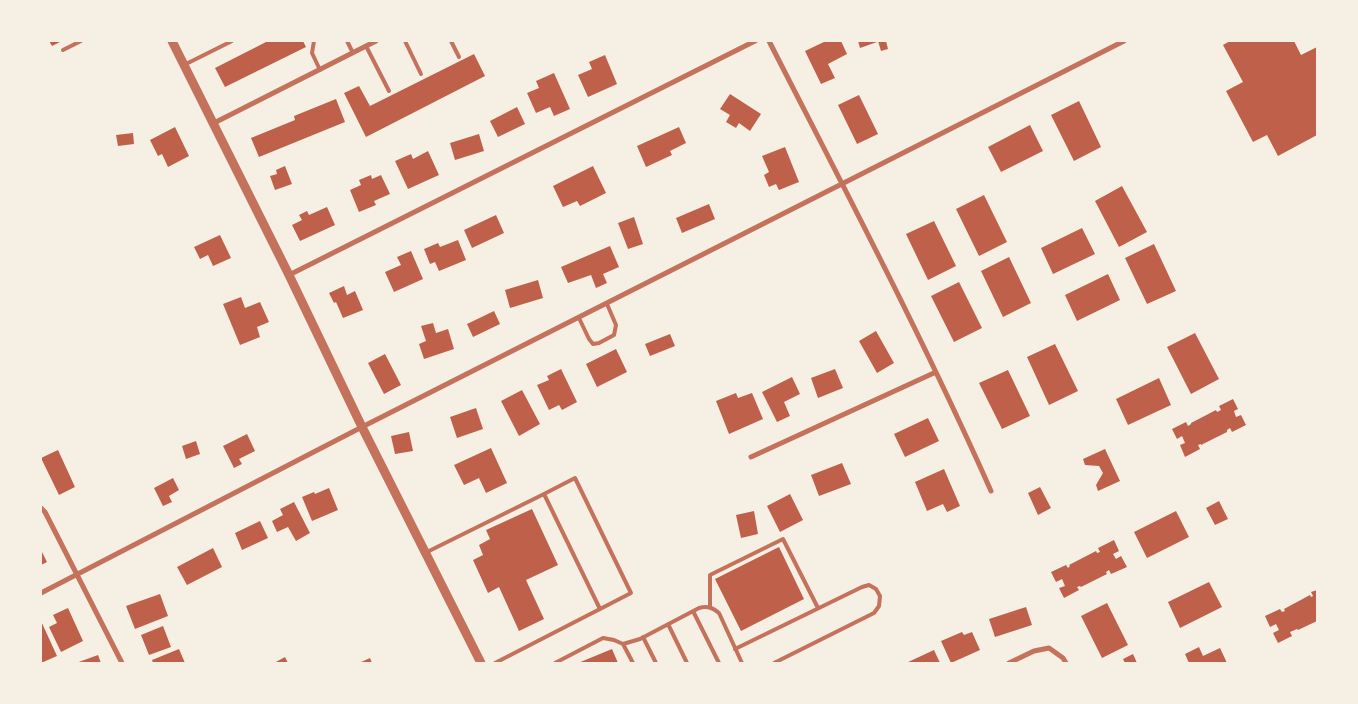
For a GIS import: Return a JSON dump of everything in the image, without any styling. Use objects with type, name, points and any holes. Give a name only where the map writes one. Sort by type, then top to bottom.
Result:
[{"type":"street","points":[[172,41],[289,275],[362,427],[481,663]]},
{"type":"street","points":[[214,123],[376,41]]},
{"type":"street","points":[[289,275],[755,41]]},
{"type":"street","points":[[769,41],[936,372],[992,491]]},
{"type":"street","points":[[41,593],[362,427],[1124,41]]},
{"type":"street","points":[[751,457],[936,372]]},
{"type":"street","points":[[41,508],[45,512],[122,663]]},
{"type":"street","points":[[1010,663],[1034,650],[1049,648],[1063,658],[1066,663]]},
{"type":"lane","points":[[63,50],[81,41]]},
{"type":"lane","points":[[184,66],[232,41]]},
{"type":"lane","points":[[314,41],[312,53],[320,70]]},
{"type":"lane","points":[[347,41],[353,53]]},
{"type":"lane","points":[[405,41],[421,74]]},
{"type":"lane","points":[[451,41],[459,57]]},
{"type":"lane","points":[[366,46],[388,91]]},
{"type":"lane","points":[[579,318],[589,339],[593,344],[599,343],[614,335],[616,325],[607,304]]},
{"type":"lane","points":[[425,553],[575,478],[631,593],[495,663]]},
{"type":"lane","points":[[544,494],[600,609]]},
{"type":"lane","points":[[710,608],[710,574],[783,539],[818,608]]},
{"type":"lane","points":[[735,649],[862,587],[869,585],[876,589],[880,596],[879,606],[874,614],[774,663]]},
{"type":"lane","points":[[555,663],[603,638],[623,644],[632,642],[699,608],[706,607],[714,608],[719,613],[742,663]]},
{"type":"lane","points":[[693,611],[719,663]]},
{"type":"lane","points":[[668,624],[687,663]]},
{"type":"lane","points":[[643,637],[656,663]]},
{"type":"lane","points":[[623,644],[633,663]]},
{"type":"building","points":[[49,41],[62,41],[52,46]]},
{"type":"building","points":[[268,41],[303,41],[306,47],[225,87],[215,68]]},
{"type":"building","points":[[826,41],[841,41],[847,54],[828,64],[835,78],[821,84],[805,51]]},
{"type":"building","points":[[858,41],[877,41],[877,42],[860,48]]},
{"type":"building","points":[[878,41],[886,41],[888,49],[881,51]]},
{"type":"building","points":[[1230,41],[1294,41],[1301,55],[1317,47],[1317,135],[1278,156],[1267,135],[1253,142],[1226,91],[1243,82],[1223,45]]},
{"type":"building","points":[[474,54],[485,76],[366,137],[344,93],[359,86],[370,106]]},
{"type":"building","points":[[605,55],[617,84],[588,97],[578,75],[592,69],[589,62]]},
{"type":"building","points":[[554,73],[570,109],[554,116],[550,107],[536,113],[527,93],[539,88],[536,81]]},
{"type":"building","points":[[730,94],[761,114],[750,131],[739,123],[736,128],[726,122],[730,115],[720,109]]},
{"type":"building","points":[[859,95],[878,134],[857,144],[838,105]]},
{"type":"building","points":[[336,99],[345,122],[259,157],[251,138],[295,120],[294,116]]},
{"type":"building","points":[[1079,101],[1101,147],[1074,161],[1051,115]]},
{"type":"building","points":[[517,107],[525,124],[498,137],[490,121]]},
{"type":"building","points":[[1030,125],[1043,151],[1001,172],[988,147]]},
{"type":"building","points":[[175,127],[189,156],[168,167],[162,154],[158,156],[150,140]]},
{"type":"building","points":[[679,127],[686,143],[670,151],[672,155],[646,167],[637,146]]},
{"type":"building","points":[[133,133],[134,144],[118,146],[116,135]]},
{"type":"building","points":[[479,134],[484,151],[455,160],[450,143]]},
{"type":"building","points":[[785,147],[799,182],[779,190],[776,184],[769,187],[764,175],[769,172],[762,156]]},
{"type":"building","points":[[428,151],[439,175],[408,189],[395,161],[411,154],[413,159]]},
{"type":"building","points":[[285,166],[292,184],[275,190],[270,176],[277,174],[276,170]]},
{"type":"building","points":[[593,166],[606,193],[580,206],[577,201],[563,207],[553,186]]},
{"type":"building","points":[[371,175],[372,179],[381,175],[390,194],[374,201],[376,205],[359,212],[350,190],[361,185],[359,180]]},
{"type":"building","points":[[1122,186],[1147,232],[1119,247],[1095,201]]},
{"type":"building","points":[[984,195],[1007,242],[979,256],[956,209]]},
{"type":"building","points":[[709,204],[715,219],[682,233],[676,218]]},
{"type":"building","points":[[327,207],[335,225],[300,241],[292,225],[302,220],[299,215],[307,211],[309,215]]},
{"type":"building","points":[[496,215],[504,233],[472,248],[464,230]]},
{"type":"building","points":[[634,217],[643,244],[628,249],[618,223]]},
{"type":"building","points":[[934,221],[956,266],[928,280],[906,234]]},
{"type":"building","points":[[1082,228],[1095,254],[1053,274],[1041,248]]},
{"type":"building","points":[[220,235],[231,258],[213,266],[208,255],[200,259],[194,247]]},
{"type":"building","points":[[458,240],[466,260],[439,271],[435,262],[430,264],[424,249],[438,243],[440,247]]},
{"type":"building","points":[[1154,244],[1176,291],[1147,304],[1125,258]]},
{"type":"building","points":[[610,246],[619,267],[603,274],[607,283],[596,288],[591,275],[568,283],[561,267]]},
{"type":"building","points":[[411,251],[423,279],[394,292],[385,272],[401,265],[397,257]]},
{"type":"building","points":[[1009,257],[1031,303],[1003,317],[981,271]]},
{"type":"building","points":[[1108,274],[1120,300],[1077,321],[1065,295]]},
{"type":"building","points":[[538,280],[543,298],[510,308],[505,290]]},
{"type":"building","points":[[959,282],[982,328],[954,342],[931,296]]},
{"type":"building","points":[[344,286],[347,295],[355,291],[363,310],[343,318],[336,302],[334,303],[329,293]]},
{"type":"building","points":[[241,297],[245,308],[260,302],[269,322],[257,327],[260,337],[240,345],[223,304]]},
{"type":"building","points":[[494,311],[500,324],[473,337],[467,324]]},
{"type":"building","points":[[433,323],[436,333],[448,329],[454,349],[424,359],[419,344],[426,341],[421,326]]},
{"type":"building","points":[[876,331],[894,363],[877,373],[859,341]]},
{"type":"building","points":[[1195,333],[1219,379],[1191,394],[1167,347]]},
{"type":"building","points":[[670,334],[675,346],[650,356],[645,344]]},
{"type":"building","points":[[1055,344],[1078,391],[1049,405],[1027,357]]},
{"type":"building","points":[[616,349],[627,372],[597,387],[586,364]]},
{"type":"building","points":[[385,354],[401,385],[384,394],[368,363]]},
{"type":"building","points":[[561,369],[577,402],[562,410],[559,405],[549,410],[537,385],[549,380],[547,376]]},
{"type":"building","points":[[835,369],[843,388],[818,398],[811,378]]},
{"type":"building","points":[[1008,370],[1030,416],[1002,429],[979,383]]},
{"type":"building","points":[[792,377],[800,394],[784,402],[790,416],[777,422],[762,392]]},
{"type":"building","points":[[1159,378],[1171,405],[1128,425],[1116,399]]},
{"type":"building","points":[[522,390],[540,424],[519,436],[501,401]]},
{"type":"building","points":[[736,393],[738,398],[752,393],[763,419],[729,434],[716,401]]},
{"type":"building","points":[[1233,399],[1238,409],[1234,411],[1236,417],[1241,415],[1246,425],[1232,432],[1230,428],[1227,432],[1198,445],[1200,449],[1185,457],[1180,445],[1185,443],[1182,436],[1177,439],[1172,429],[1186,422],[1188,426],[1216,410],[1217,412],[1221,410],[1219,406]]},
{"type":"building","points":[[476,408],[483,429],[457,438],[450,417]]},
{"type":"building","points":[[928,418],[939,441],[905,457],[894,434]]},
{"type":"building","points":[[409,432],[413,451],[395,454],[391,436]]},
{"type":"building","points":[[247,434],[255,451],[239,459],[242,464],[234,468],[223,446]]},
{"type":"building","points":[[196,441],[200,454],[186,459],[182,446]]},
{"type":"building","points":[[491,448],[507,483],[486,493],[479,478],[464,485],[454,465]]},
{"type":"building","points":[[1105,449],[1120,481],[1098,491],[1096,485],[1103,473],[1099,466],[1085,465],[1083,459]]},
{"type":"building","points":[[58,450],[75,487],[59,495],[41,458]]},
{"type":"building","points":[[842,463],[851,484],[819,496],[811,475]]},
{"type":"building","points":[[944,469],[960,506],[947,512],[943,504],[927,511],[915,482]]},
{"type":"building","points":[[173,478],[179,490],[169,496],[172,502],[163,506],[154,488]]},
{"type":"building","points":[[1040,487],[1051,508],[1038,515],[1028,493]]},
{"type":"building","points":[[329,488],[338,510],[312,521],[302,497]]},
{"type":"building","points":[[790,494],[803,520],[780,532],[767,506]]},
{"type":"building","points":[[1219,501],[1228,519],[1215,525],[1206,508]]},
{"type":"building","points":[[294,502],[310,533],[296,541],[288,527],[277,532],[272,521],[283,515],[280,509]]},
{"type":"building","points":[[532,509],[558,565],[526,580],[544,619],[519,631],[499,587],[488,593],[473,560],[483,555],[479,545],[490,539],[486,530]]},
{"type":"building","points":[[754,511],[758,534],[741,538],[736,515]]},
{"type":"building","points":[[1176,511],[1189,537],[1147,558],[1134,532]]},
{"type":"building","points":[[260,521],[268,538],[242,550],[235,533]]},
{"type":"building","points":[[1114,540],[1119,551],[1113,554],[1116,559],[1121,556],[1127,567],[1111,574],[1109,570],[1106,572],[1107,574],[1081,587],[1077,587],[1079,590],[1064,598],[1059,588],[1065,586],[1062,579],[1056,582],[1051,572],[1066,565],[1068,568],[1069,565],[1096,551],[1097,553],[1100,552],[1098,548]]},
{"type":"building","points":[[779,547],[804,599],[741,631],[715,579]]},
{"type":"building","points":[[213,548],[222,567],[187,585],[177,567]]},
{"type":"building","points":[[41,550],[47,562],[41,565]]},
{"type":"building","points":[[1209,582],[1222,607],[1180,628],[1168,602]]},
{"type":"building","points":[[1317,590],[1317,621],[1290,632],[1292,636],[1278,643],[1273,633],[1279,630],[1276,624],[1270,627],[1265,616],[1280,609],[1282,612],[1285,611],[1284,609],[1310,595],[1311,597],[1313,596],[1311,592]]},
{"type":"building","points":[[160,594],[168,616],[135,629],[126,606]]},
{"type":"building","points":[[1107,603],[1128,645],[1102,658],[1081,616]]},
{"type":"building","points":[[1026,607],[1032,625],[995,637],[989,619]]},
{"type":"building","points":[[68,608],[83,641],[61,652],[49,627],[57,623],[53,615]]},
{"type":"building","points":[[41,621],[57,656],[41,663]]},
{"type":"building","points":[[163,626],[171,647],[149,655],[141,635]]},
{"type":"building","points":[[962,632],[964,635],[972,632],[980,650],[951,663],[941,641]]},
{"type":"building","points":[[1199,647],[1203,656],[1220,648],[1227,663],[1189,663],[1185,654]]},
{"type":"building","points":[[179,649],[185,663],[153,663],[152,660]]},
{"type":"building","points":[[612,649],[618,663],[578,663]]},
{"type":"building","points":[[934,650],[940,663],[906,663]]},
{"type":"building","points":[[1133,654],[1137,663],[1125,663],[1123,659]]},
{"type":"building","points":[[98,655],[101,663],[76,663]]},
{"type":"building","points":[[285,657],[288,663],[274,663]]},
{"type":"building","points":[[370,658],[372,663],[359,663]]}]
